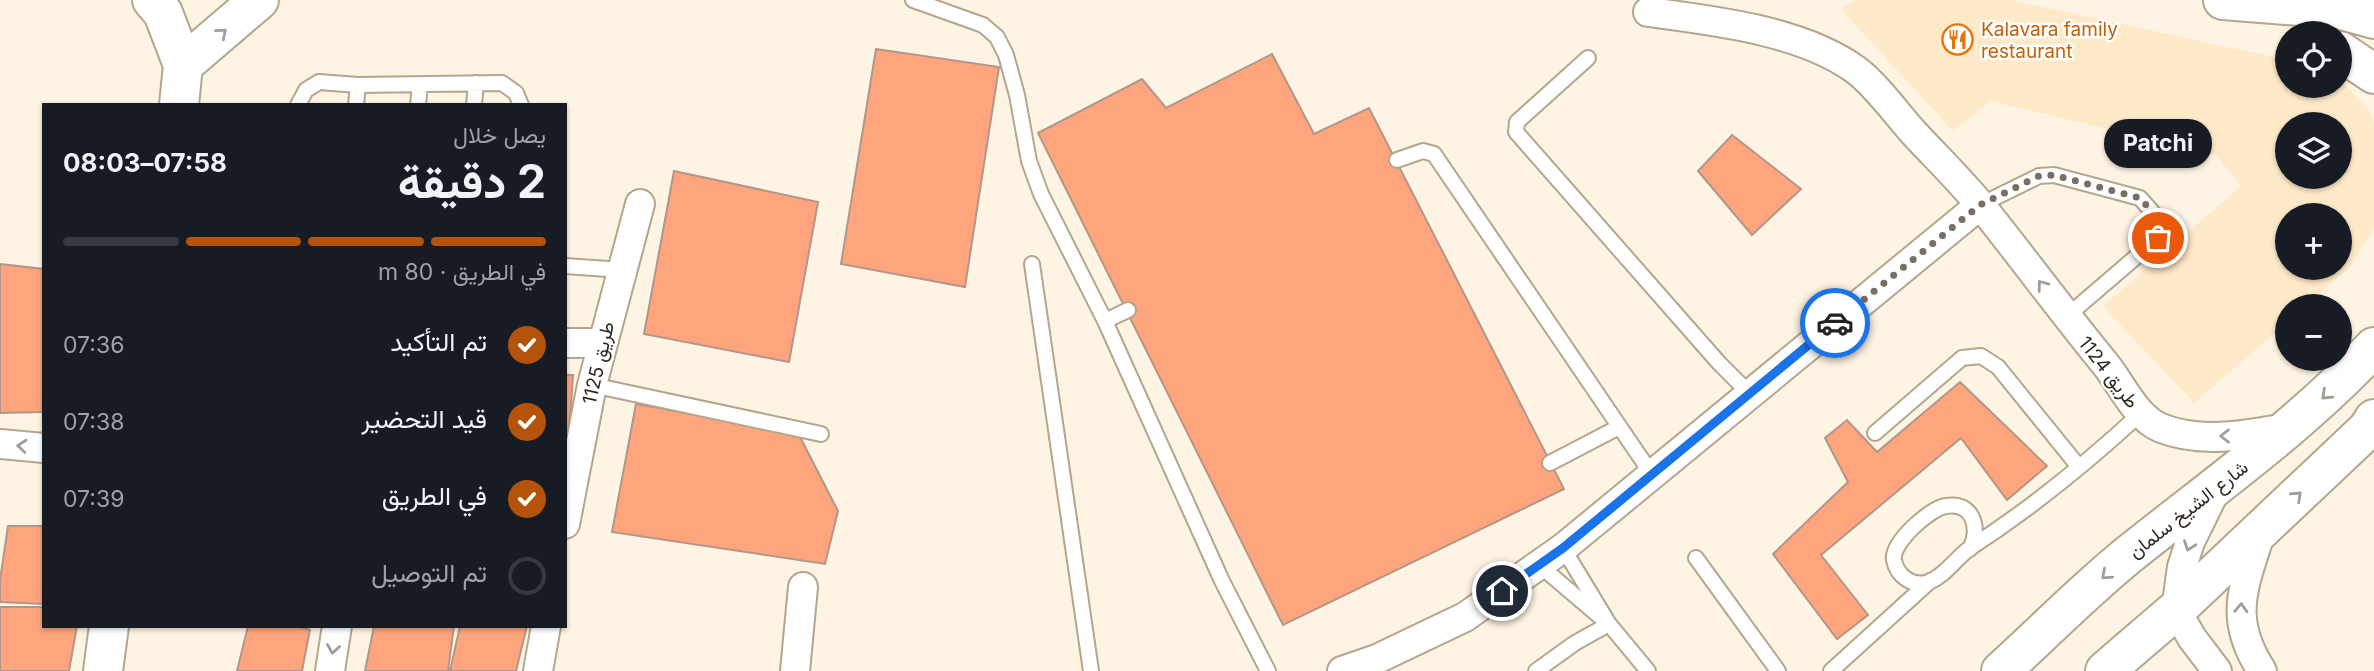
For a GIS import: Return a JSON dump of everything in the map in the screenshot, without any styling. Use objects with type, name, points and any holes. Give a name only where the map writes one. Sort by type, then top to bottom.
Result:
[{"type":"main road","points":[[152,0],[163,13],[183,65],[179,103]]},
{"type":"main road","points":[[183,65],[259,0]]},
{"type":"main road","points":[[2223,0],[2338,9],[2374,19]]},
{"type":"main road","points":[[2223,0],[2278,21]]},
{"type":"main road","points":[[2352,59],[2374,74]]},
{"type":"main road","name":"شارع الشيخ سلمان","points":[[2001,671],[2125,558],[2218,488],[2292,427],[2374,347]]},
{"type":"main road","points":[[2105,671],[2176,610],[2372,423]]},
{"type":"main road","points":[[103,671],[109,628]]},
{"type":"street","name":"طريق 1124","points":[[1648,12],[1712,21],[1788,39],[1825,52],[1857,71],[1980,205],[2141,413],[2159,427],[2189,436],[2241,436],[2292,427]]},
{"type":"street","name":"طريق 1125","points":[[567,514],[592,385],[640,204]]},
{"type":"street","points":[[1342,671],[1377,659],[1465,617],[1563,548],[1980,205]]},
{"type":"street","points":[[567,344],[602,343]]},
{"type":"street","points":[[0,444],[42,448]]},
{"type":"street","points":[[2217,671],[2192,638],[2176,610],[2182,567],[2190,542],[2218,488]]},
{"type":"street","points":[[2262,528],[2241,599],[2241,621],[2246,643],[2262,671]]},
{"type":"street","points":[[795,671],[803,586]]},
{"type":"street","points":[[330,671],[337,628]]},
{"type":"street","points":[[538,671],[546,628]]},
{"type":"lane","points":[[913,0],[984,25],[997,37],[1006,55],[1029,160],[1041,194],[1105,321],[1222,581],[1268,671]]},
{"type":"lane","points":[[1588,58],[1517,122],[1516,132],[1719,363],[1749,393]]},
{"type":"lane","points":[[299,103],[306,90],[319,82],[358,85],[502,83],[516,93],[520,103]]},
{"type":"lane","points":[[474,103],[476,83]]},
{"type":"lane","points":[[418,103],[420,84]]},
{"type":"lane","points":[[356,103],[358,85]]},
{"type":"lane","points":[[1397,160],[1423,150],[1434,154],[1651,473]]},
{"type":"lane","points":[[1980,205],[2039,176],[2054,175],[2140,198],[2162,223],[2158,238],[2066,317]]},
{"type":"lane","points":[[1032,264],[1091,671]]},
{"type":"lane","points":[[567,266],[622,270]]},
{"type":"lane","points":[[1105,321],[1128,310]]},
{"type":"lane","points":[[1875,433],[1953,363],[1962,358],[1982,356],[1998,367],[2079,467]]},
{"type":"lane","points":[[592,385],[821,434]]},
{"type":"lane","points":[[1831,671],[1930,581],[2079,467],[2141,413]]},
{"type":"lane","points":[[1550,463],[1619,427]]},
{"type":"lane","points":[[1930,581],[1913,582],[1904,578],[1898,572],[1894,554],[1901,539],[1935,510],[1956,506],[1966,510],[1973,518],[1976,528],[1975,539],[1970,548]]},
{"type":"lane","points":[[1563,548],[1609,624],[1648,671]]},
{"type":"lane","points":[[1696,558],[1778,671]]},
{"type":"lane","points":[[1538,564],[1609,624]]},
{"type":"lane","points":[[1536,671],[1575,643],[1609,624]]},
{"type":"shaded area","points":[[1856,0],[2011,0],[2275,57],[2275,98],[2352,98],[2352,92],[2370,111],[2374,123],[2374,228],[2352,264],[2352,203],[2275,203],[2275,280],[2335,280],[2319,294],[2275,294],[2275,332],[2194,403],[2103,306],[2241,186],[2216,155],[1991,101],[1953,131],[1841,9]]},
{"type":"building","points":[[876,49],[999,67],[965,287],[841,264]]},
{"type":"building","points":[[1272,54],[1314,134],[1369,108],[1564,489],[1283,625],[1038,133],[1142,79],[1166,108]]},
{"type":"building","points":[[1732,135],[1801,189],[1752,235],[1698,171]]},
{"type":"building","points":[[674,171],[818,202],[789,362],[644,334]]},
{"type":"building","points":[[0,264],[42,269],[42,412],[0,413]]},
{"type":"building","points":[[567,375],[573,375],[568,451]]},
{"type":"building","points":[[1960,382],[2047,466],[2007,500],[1961,438],[1821,555],[1868,615],[1837,639],[1773,554],[1848,482],[1825,438],[1847,420],[1877,452]]},
{"type":"building","points":[[636,404],[798,433],[838,511],[825,564],[612,532]]},
{"type":"building","points":[[8,526],[42,526],[42,604],[0,602],[0,580]]},
{"type":"building","points":[[0,607],[42,607],[42,628],[77,628],[69,671],[0,671]]},
{"type":"building","points":[[248,628],[310,630],[302,671],[237,671]]},
{"type":"building","points":[[374,628],[454,628],[448,671],[365,671]]},
{"type":"building","points":[[460,628],[527,628],[516,671],[450,671]]},
{"type":"way so far","points":[[1835,323],[1980,205],[2039,176],[2054,175],[2140,198],[2162,223],[2158,238]]},
{"type":"place","name":"Kalavara family restaurant","points":[[1958,40]]},
{"type":"place","name":"Patchi","points":[[2158,238]]},
{"type":"route","points":[[1502,591],[1563,548],[1835,323]]}]
